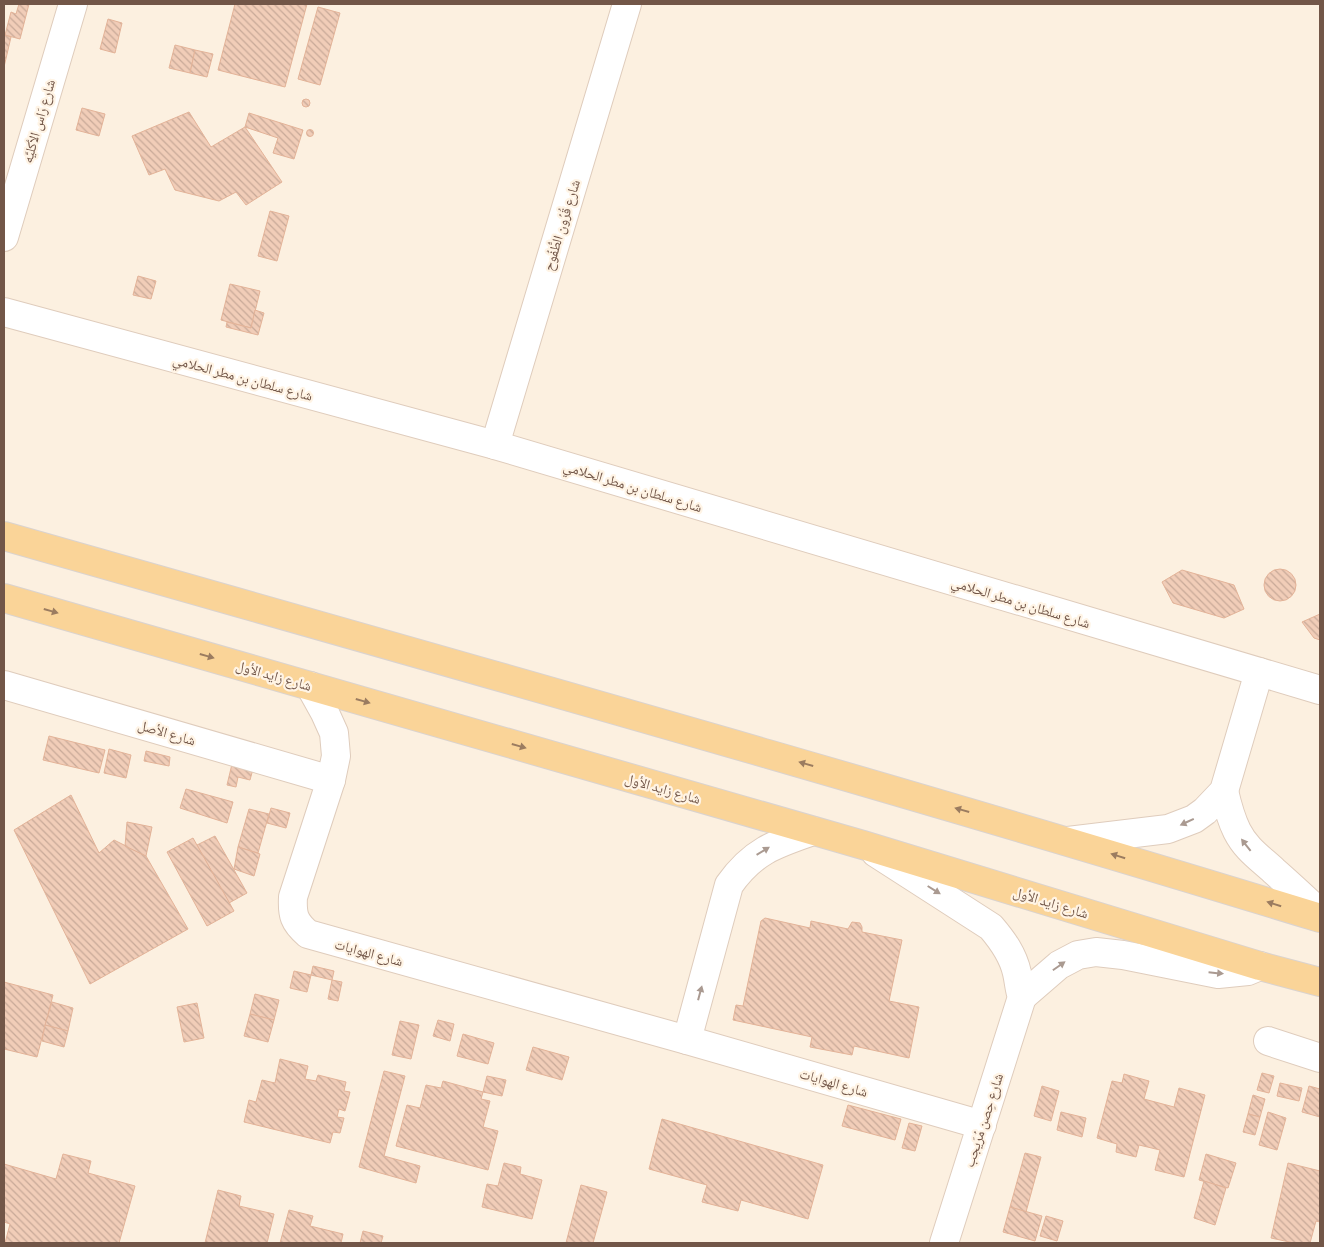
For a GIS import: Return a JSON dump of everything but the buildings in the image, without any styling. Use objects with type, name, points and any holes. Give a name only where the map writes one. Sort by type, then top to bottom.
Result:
[{"type":"main road","points":[[4,536],[821,768],[1320,918]]},
{"type":"main road","name":"شارع زايد الأول","points":[[4,598],[863,845],[1260,966],[1320,982]]},
{"type":"street","name":"شارع رَاس الأكليَّه","points":[[4,237],[73,4]]},
{"type":"street","name":"شارع قُرُون الطُّفُوح","points":[[495,445],[627,4]]},
{"type":"street","name":"شارع سلطان بن مطر الحلامي","points":[[4,312],[495,445],[1320,690]]},
{"type":"street","points":[[1068,841],[1168,829],[1194,819],[1205,811],[1224,790],[1259,672]]},
{"type":"street","name":"شارع الأصل","points":[[4,685],[331,780]]},
{"type":"street","name":"شارع الهوايات","points":[[310,686],[325,712],[334,734],[336,756],[331,780],[293,897],[292,911],[298,925],[308,934],[982,1125]]},
{"type":"street","points":[[1224,790],[1230,814],[1237,832],[1245,845],[1320,914]]},
{"type":"street","points":[[687,1040],[729,885],[753,857],[776,844],[813,831]]},
{"type":"street","name":"شارع حِصن مُرَيجب","points":[[863,845],[991,927],[1011,954],[1017,971],[1022,997],[944,1243]]},
{"type":"street","points":[[1022,997],[1059,965],[1078,955],[1096,952],[1123,955],[1218,974],[1234,974],[1260,966]]},
{"type":"street","points":[[1268,1041],[1320,1058]]}]
